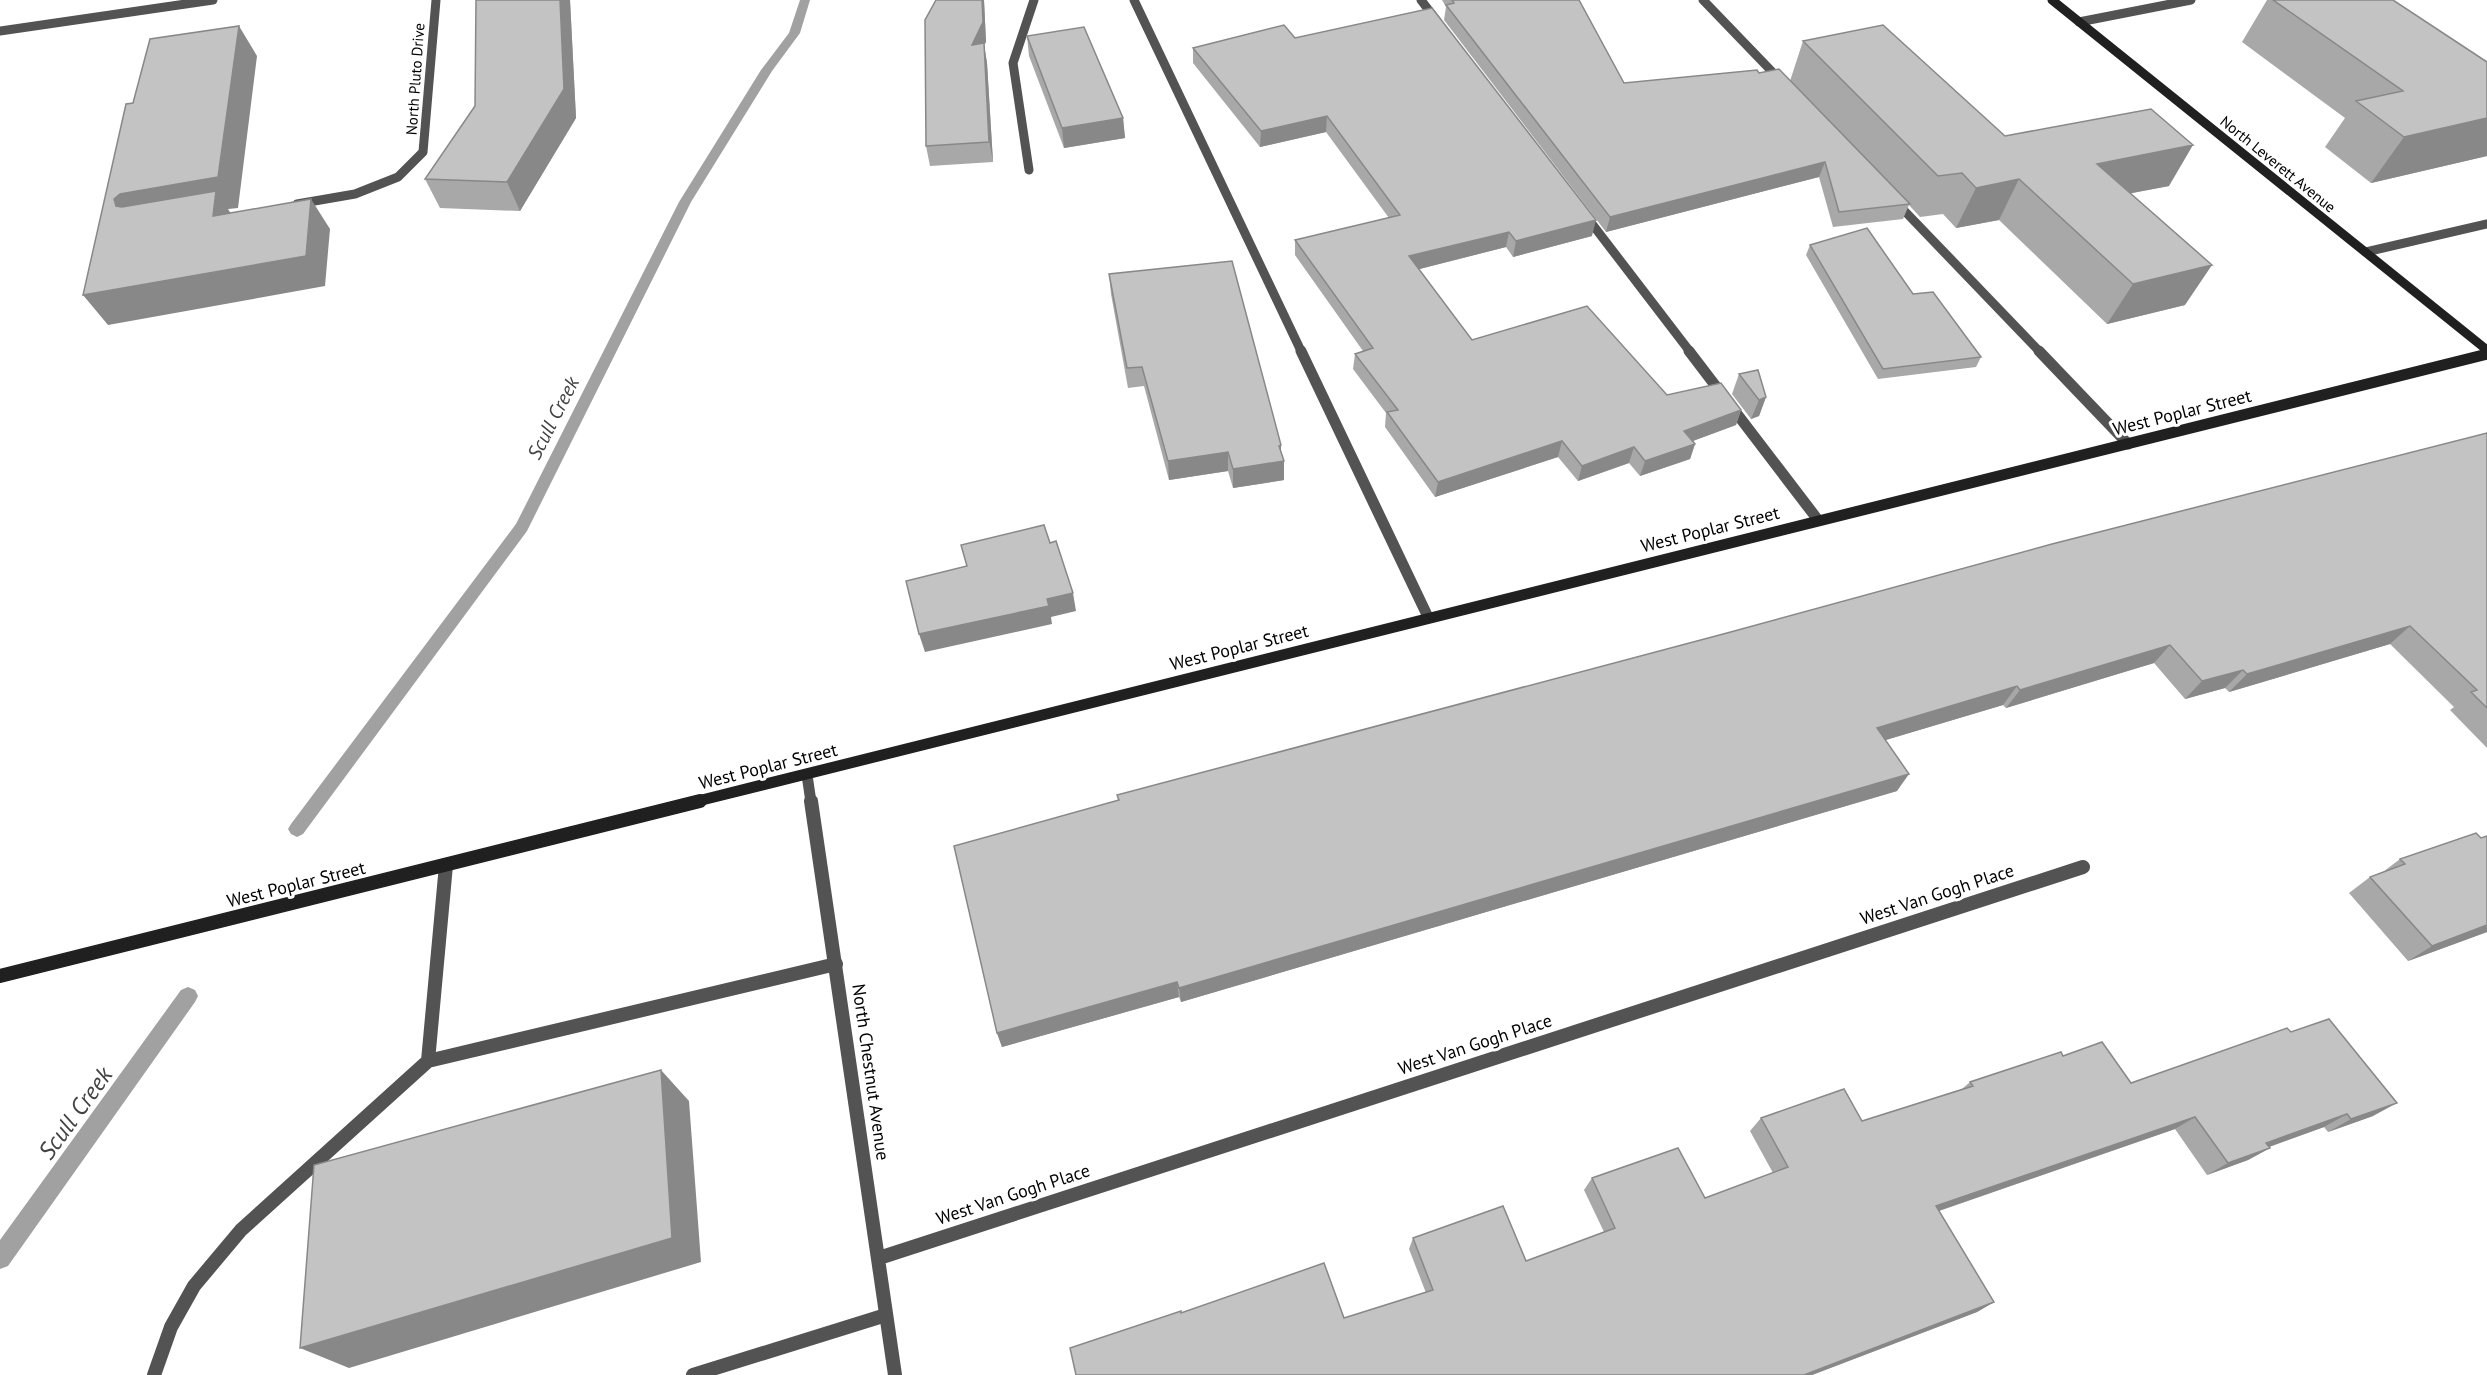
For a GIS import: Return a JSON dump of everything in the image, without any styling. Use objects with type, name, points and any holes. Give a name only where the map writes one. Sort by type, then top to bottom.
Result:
[{"type":"street","points":[[0,31],[213,0]]},
{"type":"street","name":"North Pluto Drive","points":[[292,205],[355,194],[398,177],[423,152],[436,0]]},
{"type":"street","points":[[1029,170],[1013,63],[1020,34],[1034,0]]},
{"type":"street","points":[[1134,0],[1428,617]]},
{"type":"street","points":[[1421,0],[1443,28]]},
{"type":"street","points":[[1702,0],[1784,85]]},
{"type":"street","name":"North Leverett Avenue","points":[[2052,0],[2487,350]]},
{"type":"street","points":[[2079,22],[2191,0]]},
{"type":"street","points":[[1891,196],[2128,444]]},
{"type":"street","points":[[1580,208],[1818,520]]},
{"type":"street","points":[[2366,252],[2487,224]]},
{"type":"street","name":"West Poplar Street","points":[[0,976],[807,775],[1428,617],[2487,354]]},
{"type":"street","name":"North Chestnut Avenue","points":[[807,775],[895,1375]]},
{"type":"street","points":[[428,1061],[446,865]]},
{"type":"street","name":"West Van Gogh Place","points":[[879,1258],[2083,867]]},
{"type":"street","points":[[154,1375],[171,1327],[194,1286],[241,1230],[428,1061],[836,964]]},
{"type":"street","points":[[693,1375],[886,1315]]},
{"type":"building","points":[[476,0],[560,0],[564,89],[507,182],[425,179],[475,106]]},
{"type":"building","points":[[936,0],[982,0],[983,22],[972,45],[984,43],[989,142],[926,146],[925,20]]},
{"type":"building","points":[[1452,0],[1579,0],[1624,83],[1757,70],[1759,73],[1779,69],[1910,204],[1839,212],[1825,162],[1610,217],[1446,5],[1454,3]]},
{"type":"building","points":[[2273,0],[2393,0],[2487,62],[2487,118],[2404,137],[2356,101],[2403,91]]},
{"type":"building","points":[[1432,8],[1596,220],[1516,241],[1509,232],[1409,256],[1472,340],[1587,306],[1667,395],[1721,383],[1741,410],[1684,431],[1695,444],[1645,461],[1634,447],[1582,466],[1562,441],[1438,482],[1387,412],[1398,410],[1355,354],[1373,348],[1295,240],[1400,215],[1327,116],[1261,131],[1193,48],[1284,25],[1295,38]]},
{"type":"building","points":[[1883,25],[2005,136],[2151,109],[2193,145],[2097,164],[2212,265],[2133,284],[2019,179],[1976,188],[1962,173],[1938,176],[1803,41]]},
{"type":"building","points":[[239,26],[218,177],[120,194],[114,199],[116,206],[122,207],[216,191],[213,216],[311,199],[306,256],[83,295],[126,104],[133,103],[150,39]]},
{"type":"building","points":[[1084,27],[1123,118],[1062,128],[1027,36]]},
{"type":"building","points":[[1867,228],[1913,294],[1933,292],[1981,357],[1883,369],[1810,245]]},
{"type":"building","points":[[1232,261],[1284,461],[1233,469],[1228,452],[1168,461],[1142,367],[1127,368],[1109,274]]},
{"type":"building","points":[[1758,370],[1766,397],[1759,400],[1739,374]]},
{"type":"building","points":[[2487,433],[2487,708],[2471,692],[2477,690],[2410,626],[2247,674],[2243,670],[2202,681],[2170,645],[2020,690],[2017,686],[1877,728],[1909,774],[1179,988],[1177,982],[997,1033],[954,846],[1119,800],[1117,795],[2052,544]]},
{"type":"building","points":[[1044,525],[1050,543],[1056,541],[1073,593],[1047,599],[1049,606],[919,634],[906,581],[967,566],[961,545]]},
{"type":"building","points":[[2476,833],[2481,838],[2487,836],[2487,925],[2432,946],[2370,877],[2405,864],[2400,859]]},
{"type":"building","points":[[2329,1019],[2397,1103],[2351,1119],[2347,1114],[2266,1143],[2270,1148],[2228,1163],[2195,1117],[1936,1206],[1994,1302],[1804,1375],[1076,1375],[1070,1348],[1181,1311],[1181,1313],[1324,1263],[1344,1318],[1433,1290],[1413,1238],[1503,1206],[1526,1261],[1615,1228],[1592,1178],[1678,1148],[1705,1198],[1788,1167],[1761,1118],[1844,1089],[1862,1121],[1973,1086],[1970,1082],[2061,1052],[2063,1056],[2102,1042],[2131,1083],[2287,1028],[2291,1032]]},
{"type":"building","points":[[661,1070],[672,1238],[300,1348],[314,1165]]},
{"type":"waterway","name":"Scull Creek","points":[[297,829],[522,527],[685,202],[767,70],[794,33],[805,0]]},
{"type":"waterway","name":"Scull Creek","points":[[0,1258],[188,996]]}]
